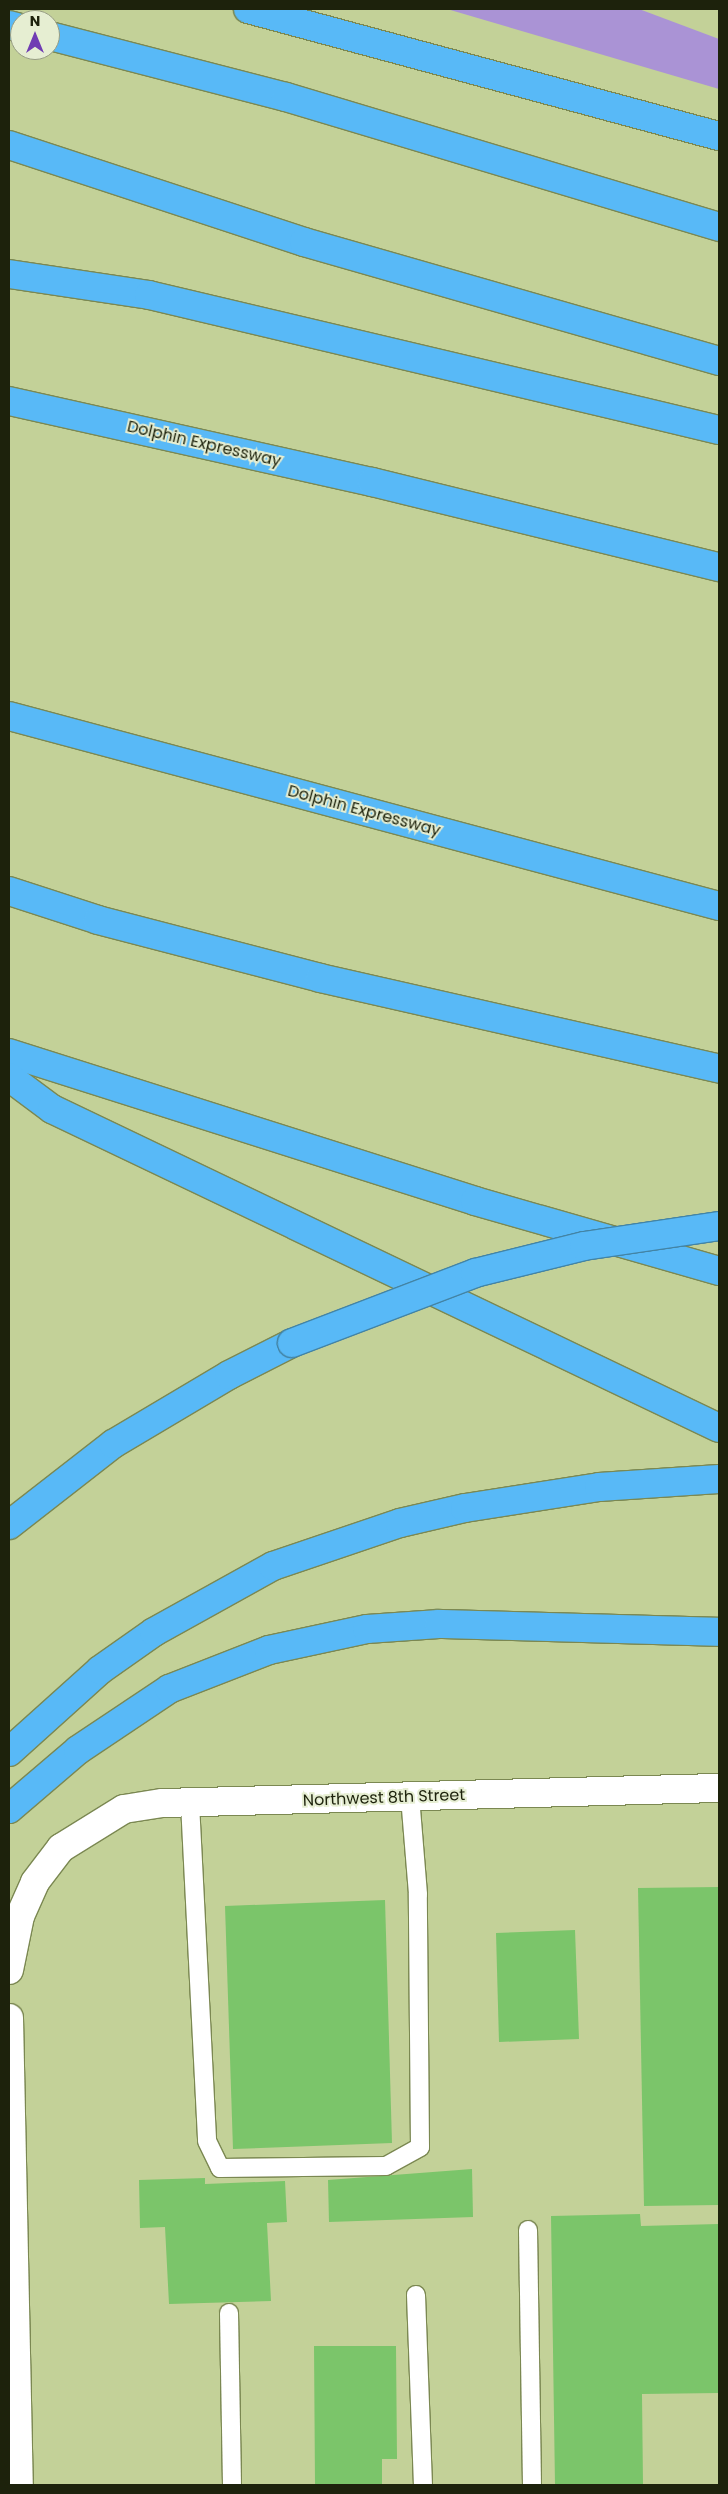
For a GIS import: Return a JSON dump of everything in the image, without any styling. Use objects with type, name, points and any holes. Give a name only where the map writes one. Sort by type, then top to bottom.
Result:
[{"type":"highway","points":[[248,9],[406,48],[719,136]]},
{"type":"highway","points":[[292,9],[406,48]]},
{"type":"highway","points":[[60,39],[286,97],[719,227]]},
{"type":"highway","points":[[9,145],[304,242],[719,361]]},
{"type":"highway","points":[[9,274],[149,295],[719,430]]},
{"type":"highway","name":"Dolphin Expressway","points":[[9,401],[362,480],[719,567]]},
{"type":"highway","name":"Dolphin Expressway","points":[[9,716],[719,906]]},
{"type":"highway","points":[[9,891],[98,920],[320,978],[719,1069]]},
{"type":"highway","points":[[9,1053],[475,1201],[719,1271]]},
{"type":"highway","points":[[9,1077],[52,1109],[719,1428]]},
{"type":"highway","points":[[9,1524],[113,1444],[229,1374],[292,1343],[475,1273],[584,1246],[719,1226]]},
{"type":"highway","points":[[9,1752],[100,1670],[154,1632],[273,1566],[400,1523],[465,1508],[599,1486],[680,1480],[719,1480]]},
{"type":"highway","points":[[9,1809],[78,1750],[169,1690],[269,1650],[367,1629],[439,1624],[719,1632]]},
{"type":"street","name":"Northwest 8th Street","points":[[9,1970],[20,1916],[35,1882],[61,1848],[124,1809],[190,1803],[719,1788]]},
{"type":"street","points":[[9,2018],[19,2485]]},
{"type":"lane","points":[[190,1803],[207,2141],[220,2168],[386,2166],[420,2146],[418,1894],[410,1797]]},
{"type":"lane","points":[[528,2230],[532,2485]]},
{"type":"lane","points":[[416,2295],[423,2485]]},
{"type":"lane","points":[[229,2313],[232,2485]]},
{"type":"shaded area","points":[[447,9],[639,9],[719,39],[719,89]]},
{"type":"building","points":[[719,1887],[719,2205],[644,2206],[638,1888]]},
{"type":"building","points":[[385,1900],[392,2143],[233,2149],[225,1906]]},
{"type":"building","points":[[575,1930],[579,2039],[499,2042],[496,1933]]},
{"type":"building","points":[[472,2169],[473,2217],[329,2222],[328,2180]]},
{"type":"building","points":[[205,2178],[205,2184],[285,2181],[287,2222],[267,2223],[271,2301],[169,2304],[165,2227],[140,2228],[139,2180]]},
{"type":"building","points":[[640,2214],[641,2226],[719,2224],[719,2393],[642,2394],[643,2485],[555,2485],[551,2216]]},
{"type":"building","points":[[314,2346],[396,2346],[397,2459],[382,2459],[382,2485],[315,2485]]}]
